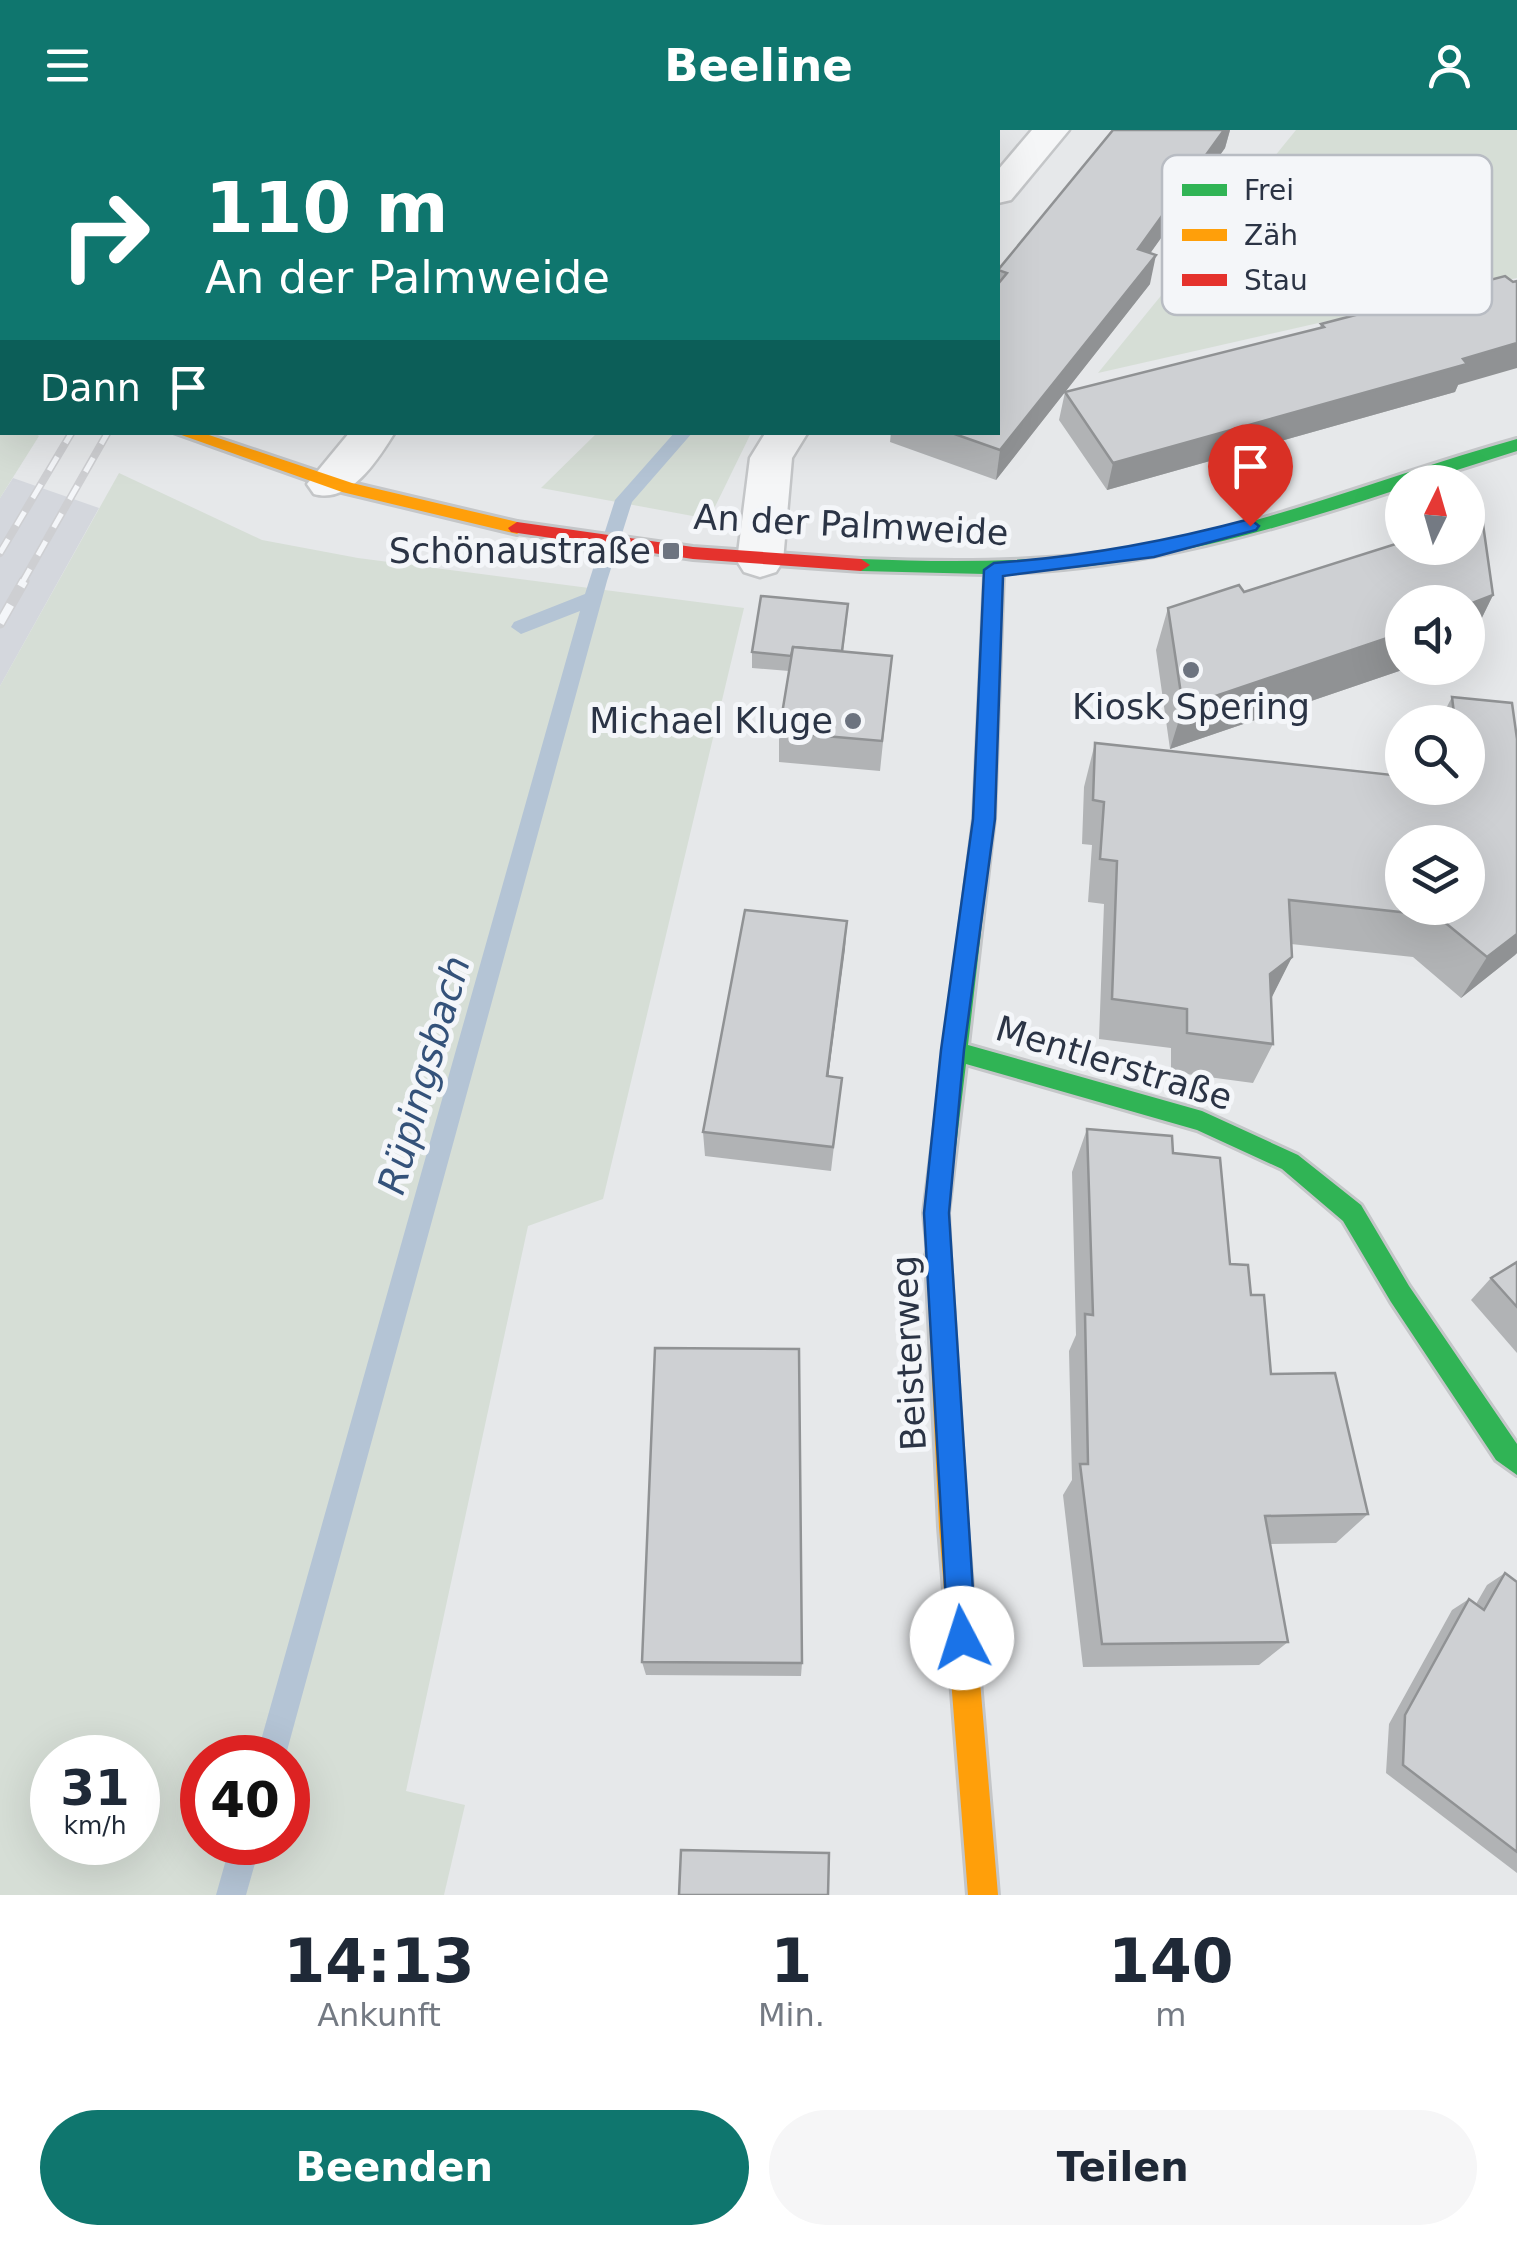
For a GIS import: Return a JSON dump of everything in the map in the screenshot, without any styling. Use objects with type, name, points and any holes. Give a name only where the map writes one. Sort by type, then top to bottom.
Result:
[{"type":"street","points":[[1000,190],[1051,130]]},
{"type":"street","name":"An der Palmweide","points":[[190,435],[329,484],[445,514],[528,529],[760,562],[994,570],[1154,551],[1517,445]]},
{"type":"street","points":[[329,484],[371,435]]},
{"type":"street","points":[[760,562],[770,458],[785,435]]},
{"type":"street","name":"Beisterweg","points":[[983,1895],[953,1528],[936,1213],[952,1050],[984,819],[994,570]]},
{"type":"street","name":"Mentlerstraße","points":[[952,1050],[1202,1121],[1290,1162],[1352,1213],[1400,1294],[1504,1450],[1517,1462]]},
{"type":"shaded area","points":[[1296,130],[1517,130],[1517,278],[1492,284],[1492,155],[1276,155]]},
{"type":"shaded area","points":[[1162,294],[1162,315],[1354,315],[1098,373]]},
{"type":"shaded area","points":[[0,435],[39,436],[0,498]]},
{"type":"shaded area","points":[[594,435],[750,435],[709,519],[541,488]]},
{"type":"shaded area","points":[[119,473],[262,540],[358,558],[744,608],[603,1199],[528,1226],[406,1791],[465,1805],[444,1895],[0,1895],[0,686]]},
{"type":"shaded area","points":[[13,478],[99,508],[0,686],[0,498]]},
{"type":"building","points":[[1113,130],[1224,130],[1206,155],[1162,155],[1162,216],[1138,249],[1156,255],[1000,450],[958,435],[1000,435],[1000,282],[1007,273],[1000,268]]},
{"type":"building","points":[[1505,276],[1517,281],[1517,343],[1463,359],[1467,364],[1113,463],[1065,392],[1324,327],[1321,324],[1356,315],[1492,315],[1492,279]]},
{"type":"building","points":[[1485,538],[1493,595],[1485,598],[1485,585],[1385,585],[1385,639],[1183,707],[1168,608],[1239,585],[1244,592],[1385,547],[1385,565],[1485,565]]},
{"type":"building","points":[[761,596],[848,604],[842,651],[793,647],[791,656],[752,652]]},
{"type":"building","points":[[793,647],[892,656],[882,741],[779,732]]},
{"type":"building","points":[[1452,697],[1512,703],[1517,739],[1517,934],[1487,957],[1448,925],[1485,925],[1485,825],[1385,825],[1385,910],[1289,900],[1292,957],[1270,974],[1273,1044],[1187,1033],[1187,1009],[1112,999],[1117,861],[1100,859],[1104,802],[1093,800],[1095,743],[1385,774],[1385,805],[1485,805],[1485,705],[1453,705]]},
{"type":"building","points":[[745,910],[847,921],[827,1076],[842,1078],[833,1147],[703,1132]]},
{"type":"building","points":[[1087,1129],[1172,1136],[1173,1153],[1220,1158],[1230,1264],[1248,1265],[1251,1295],[1264,1295],[1271,1374],[1335,1373],[1368,1514],[1265,1516],[1288,1642],[1102,1644],[1080,1464],[1088,1464],[1085,1314],[1093,1315]]},
{"type":"building","points":[[1517,1262],[1517,1307],[1491,1278]]},
{"type":"building","points":[[655,1348],[799,1349],[802,1663],[642,1662]]},
{"type":"building","points":[[1505,1573],[1517,1582],[1517,1852],[1403,1765],[1405,1715],[1469,1599],[1484,1610]]},
{"type":"building","points":[[681,1850],[829,1853],[828,1895],[679,1895]]},
{"type":"waterway","name":"Rüpingsbach","points":[[593,598],[624,500],[682,435]]},
{"type":"waterway","name":"Rüpingsbach","points":[[276,1735],[593,598]]},
{"type":"waterway","points":[[521,627],[593,598]]},
{"type":"waterway","name":"Rüpingsbach","points":[[231,1895],[239,1865]]},
{"type":"railway","points":[[0,553],[70,435]]},
{"type":"railway","points":[[22,583],[106,435]]},
{"type":"railway","points":[[0,623],[24,581]]},
{"type":"traffic: fast","points":[[861,565],[1023,566],[1171,548],[1271,523],[1517,445]]},
{"type":"traffic: fast","points":[[938,1255],[936,1213],[984,819],[994,570]]},
{"type":"traffic: fast","points":[[953,1051],[1202,1121],[1290,1162],[1352,1213],[1400,1294],[1505,1451],[1517,1462]]},
{"type":"traffic: slow","points":[[190,435],[348,488],[517,528]]},
{"type":"traffic: slow","points":[[938,1255],[953,1527],[983,1895]]},
{"type":"traffic: jam","points":[[517,528],[693,553],[861,565]]},
{"type":"place","name":"Schönaustraße","points":[[671,551]]},
{"type":"place","name":"Kiosk Spering","points":[[1191,670]]},
{"type":"place","name":"Michael Kluge","points":[[853,721]]},
{"type":"route","points":[[962,1638],[936,1213],[952,1050],[984,819],[994,570],[1154,551],[1250,526]]}]
